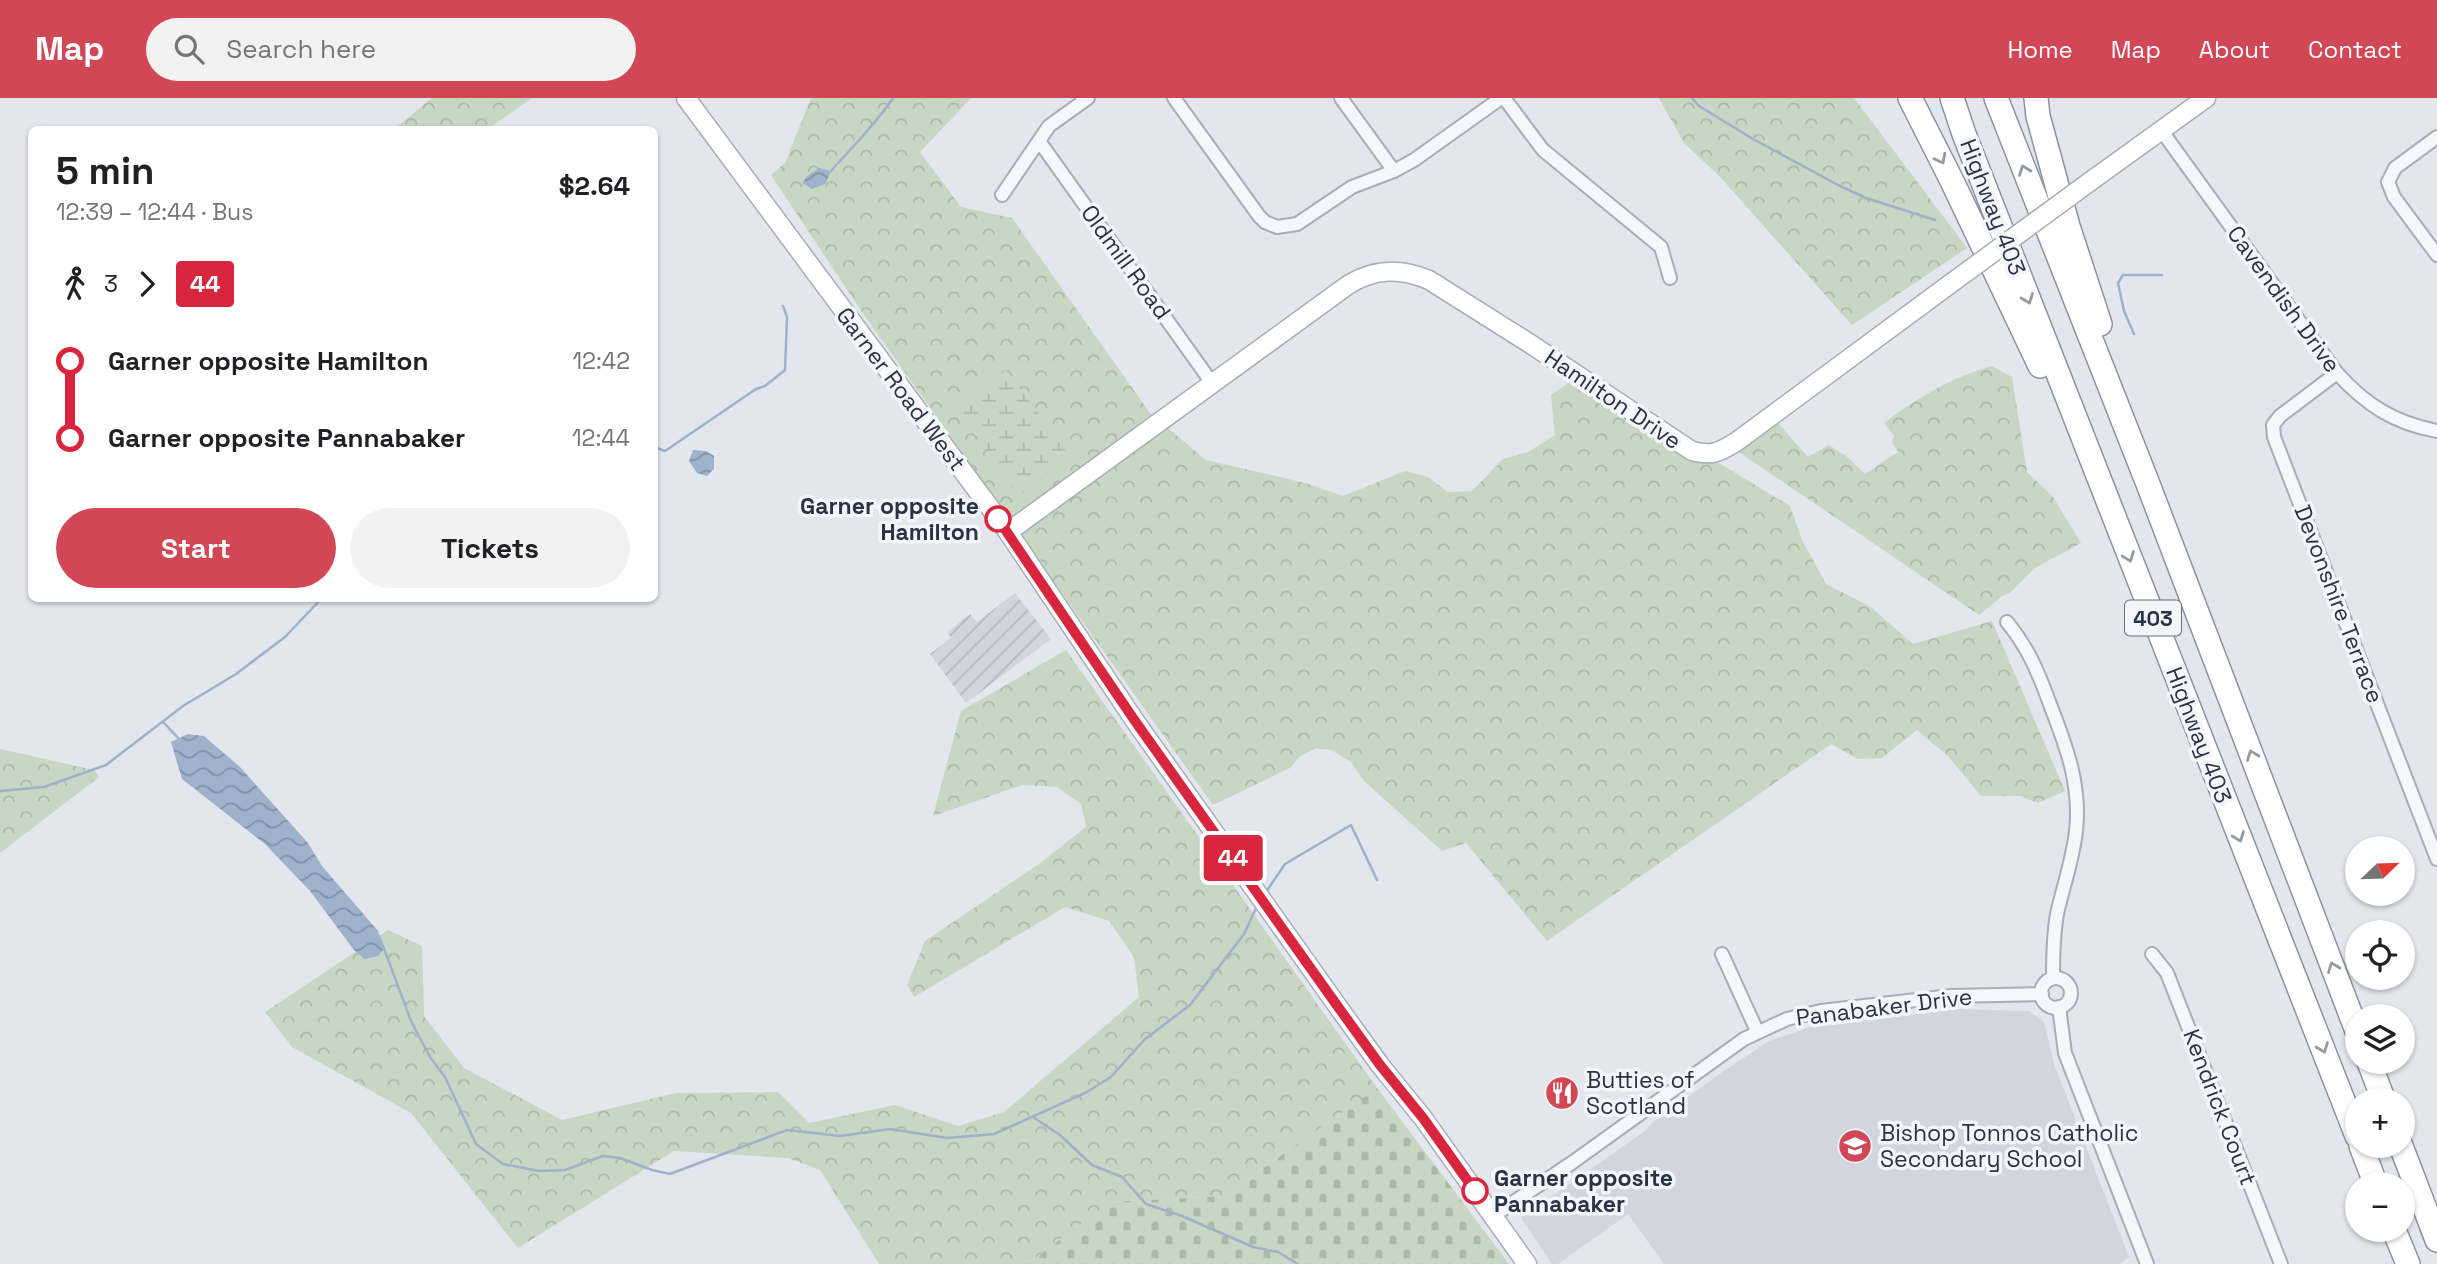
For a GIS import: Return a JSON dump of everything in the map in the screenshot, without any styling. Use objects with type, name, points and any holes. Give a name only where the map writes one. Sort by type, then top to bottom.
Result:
[{"type":"highway","points":[[1910,98],[2114,518]]},
{"type":"highway","name":"Highway 403","points":[[1952,98],[2345,1105]]},
{"type":"highway","name":"Highway 403","points":[[1996,98],[2148,484],[2347,1004]]},
{"type":"highway","points":[[2036,98],[2038,116],[2068,226],[2110,353],[2148,484]]},
{"type":"highway","points":[[2406,1158],[2437,1240]]},
{"type":"highway","points":[[2399,1242],[2408,1264]]},
{"type":"street","name":"Garner Road West","points":[[686,98],[1008,532],[1135,721],[1380,1065],[1423,1118],[1527,1264]]},
{"type":"street","points":[[1002,195],[1049,126],[1088,98]]},
{"type":"street","points":[[1174,98],[1259,216],[1277,227],[1297,224],[1352,187],[1414,160],[1503,98],[1543,150],[1661,247],[1670,278]]},
{"type":"street","points":[[1341,98],[1394,171]]},
{"type":"street","name":"Hamilton Drive","points":[[1008,532],[1354,282],[1381,272],[1406,272],[1438,285],[1692,451],[1708,455],[1721,452],[2206,98]]},
{"type":"street","name":"Cavendish Drive","points":[[2161,130],[2351,389],[2375,409],[2399,421],[2437,431]]},
{"type":"street","points":[[2437,137],[2395,168],[2388,182],[2400,205],[2437,255]]},
{"type":"street","name":"Oldmill Road","points":[[1039,141],[1212,383]]},
{"type":"street","name":"Devonshire Terrace","points":[[2337,373],[2280,416],[2273,425],[2274,437],[2437,859]]},
{"type":"street","points":[[2007,622],[2031,654],[2066,745],[2075,780],[2076,833],[2057,917],[2053,978]]},
{"type":"street","points":[[1722,954],[1757,1031]]},
{"type":"street","name":"Kendrick Court","points":[[2152,954],[2167,973],[2281,1264]]},
{"type":"street","points":[[2053,978],[2065,981],[2071,991],[2069,1000],[2059,1007],[2049,1006],[2042,994],[2044,985],[2053,978]]},
{"type":"street","name":"Panabaker Drive","points":[[1493,1216],[1757,1031],[1799,1015],[1821,1011],[1951,996],[2042,994]]},
{"type":"street","points":[[2059,1007],[2065,1053],[2147,1264]]},
{"type":"shaded area","points":[[1015,593],[1051,639],[966,703],[930,654],[951,638],[947,632],[970,614],[977,622]]},
{"type":"shaded area","name":"Bishop Tonnos Catholic Secondary School","points":[[1958,1009],[2029,1011],[2044,1022],[2054,1064],[2129,1257],[2120,1264],[1664,1264],[1628,1214],[1558,1264],[1552,1264],[1521,1218],[1769,1041],[1811,1027]]},
{"type":"green space","points":[[432,98],[532,98],[492,126],[398,126]]},
{"type":"green space","points":[[811,98],[971,98],[920,152],[961,207],[1012,218],[1150,413],[1206,460],[1305,483],[1343,496],[1405,471],[1428,477],[1448,492],[1472,491],[1503,459],[1528,452],[1555,435],[1551,395],[1577,377],[1790,506],[1802,540],[1826,584],[1871,607],[1913,644],[1992,621],[2065,791],[2038,803],[2020,796],[1981,796],[1948,756],[1917,730],[1882,758],[1858,759],[1831,744],[1547,941],[1466,843],[1442,851],[1364,781],[1351,762],[1331,750],[1316,748],[1299,757],[1290,768],[1213,805],[864,315],[771,175],[785,163]]},
{"type":"green space","points":[[1659,98],[1854,98],[1967,248],[1852,325],[1721,178],[1684,143]]},
{"type":"green space","points":[[1992,366],[2012,377],[2027,472],[2053,497],[2081,543],[2035,568],[2010,593],[2002,596],[1979,615],[1736,450],[1776,421],[1808,457],[1829,445],[1865,474],[1898,452],[1892,442],[1894,436],[1884,423],[1935,389]]},
{"type":"green space","points":[[1006,370],[1071,458],[1019,496],[955,407]]},
{"type":"green space","points":[[1066,650],[1377,1088],[1224,1196],[1111,1202],[1027,1264],[879,1264],[820,1170],[788,1158],[674,1151],[518,1248],[411,1113],[292,1047],[265,1012],[388,930],[422,946],[424,1016],[464,1068],[562,1120],[676,1093],[778,1092],[809,1123],[895,1105],[958,1126],[1004,1112],[1139,997],[1134,957],[1109,921],[1065,907],[914,997],[907,985],[925,941],[1043,861],[1086,827],[1081,804],[1057,787],[1022,785],[933,816],[961,711]]},
{"type":"green space","points":[[0,749],[94,770],[99,777],[0,853]]},
{"type":"green space","points":[[1377,1088],[1509,1264],[1027,1264],[1111,1202],[1224,1196]]},
{"type":"water","points":[[819,168],[831,171],[825,184],[812,189],[803,183],[806,177]]},
{"type":"water","points":[[693,450],[706,451],[714,456],[714,469],[707,476],[697,473],[689,461]]},
{"type":"water","points":[[188,734],[204,736],[240,767],[308,843],[322,866],[378,931],[385,948],[378,956],[365,959],[354,950],[310,891],[265,844],[182,779],[171,742]]},
{"type":"waterway","points":[[831,171],[893,98]]},
{"type":"waterway","points":[[1692,98],[1699,106],[1753,139],[1838,185],[1866,198],[1935,220]]},
{"type":"waterway","points":[[2134,334],[2124,311],[2118,283],[2123,275],[2162,275]]},
{"type":"waterway","points":[[658,448],[665,451],[785,370],[787,317],[783,306]]},
{"type":"waterway","points":[[0,791],[44,787],[106,765],[183,706],[236,674],[285,637],[318,602]]},
{"type":"waterway","points":[[163,722],[180,740]]},
{"type":"waterway","points":[[1266,892],[1285,864],[1351,825],[1377,880]]},
{"type":"waterway","points":[[383,946],[411,1021],[430,1057],[445,1077],[476,1144],[503,1164],[539,1171],[565,1170],[603,1156],[620,1158],[670,1174],[787,1130],[840,1136],[890,1129],[947,1138],[994,1134],[1085,1093],[1111,1077],[1144,1040],[1190,1005],[1244,934],[1258,904]]},
{"type":"waterway","points":[[1033,1117],[1060,1135],[1092,1165],[1122,1177],[1146,1204],[1182,1216],[1253,1247],[1278,1252],[1298,1264]]},
{"type":"bus line","name":"44","points":[[998,519],[1135,721],[1380,1065],[1423,1118],[1475,1191]]},
{"type":"place","name":"Garner opposite Hamilton","points":[[998,519]]},
{"type":"place","name":"Butties of Scotland","points":[[1562,1093]]},
{"type":"place","name":"Bishop Tonnos Catholic Secondary School","points":[[1855,1146]]},
{"type":"place","name":"Garner opposite Pannabaker","points":[[1475,1191]]}]
